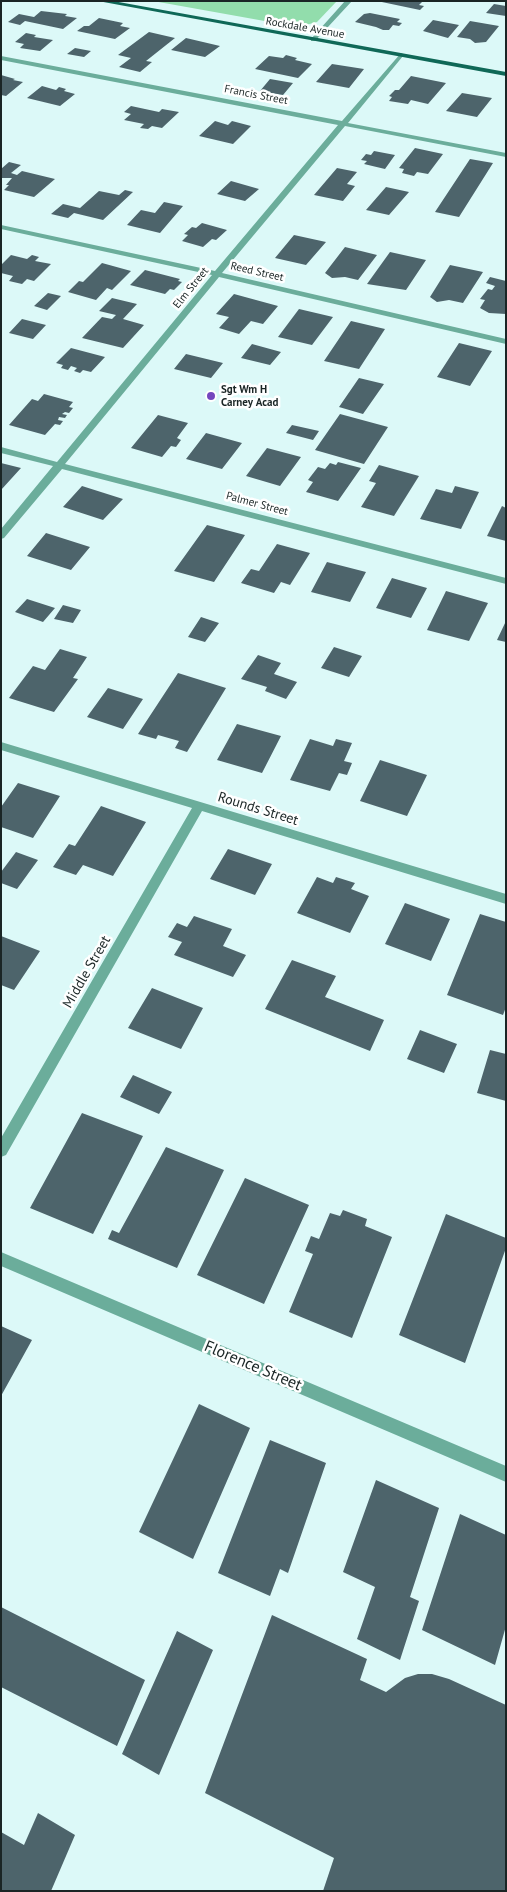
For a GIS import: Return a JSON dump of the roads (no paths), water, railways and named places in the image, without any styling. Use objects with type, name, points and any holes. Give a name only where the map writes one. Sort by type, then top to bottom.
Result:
[{"type":"main road","name":"Rockdale Avenue","points":[[101,1],[506,74]]},
{"type":"street","points":[[314,40],[349,1]]},
{"type":"street","name":"Elm Street","points":[[1,536],[401,55]]},
{"type":"street","name":"Francis Street","points":[[1,58],[506,154]]},
{"type":"street","name":"Reed Street","points":[[1,226],[217,274],[506,342]]},
{"type":"street","name":"Palmer Street","points":[[1,450],[506,582]]},
{"type":"street","name":"Rounds Street","points":[[1,746],[506,899]]},
{"type":"street","name":"Middle Street","points":[[1,1151],[199,807]]},
{"type":"street","name":"Florence Street","points":[[1,1259],[506,1474]]},
{"type":"place","name":"Sgt Wm H Carney Acad","points":[[211,396]]}]
